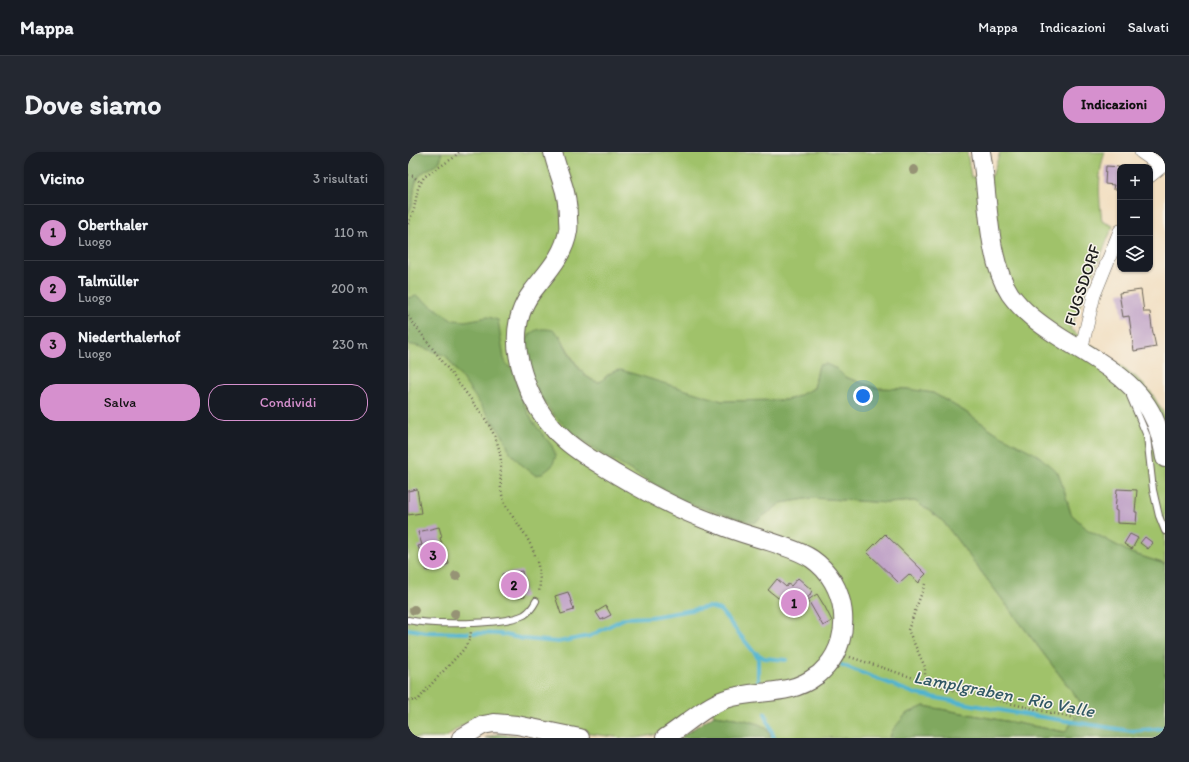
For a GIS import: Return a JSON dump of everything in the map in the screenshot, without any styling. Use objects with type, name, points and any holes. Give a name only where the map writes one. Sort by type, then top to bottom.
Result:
[{"type":"street","points":[[553,152],[563,184],[568,208],[568,231],[561,253],[530,294],[522,310],[518,324],[516,345],[521,369],[532,397],[546,419],[565,440],[590,459],[654,497],[718,525],[798,551],[813,560],[832,580],[839,595],[843,610],[841,640],[836,653],[817,676],[798,687],[777,692],[745,694],[724,700],[705,710],[665,738]]},
{"type":"street","points":[[981,152],[994,250],[1003,280],[1010,293],[1022,309],[1038,323],[1117,374],[1134,388],[1148,406],[1156,423],[1165,458]]},
{"type":"street","points":[[1141,152],[1163,165],[1153,173]]},
{"type":"street","name":"FUGSDORF","points":[[1079,349],[1083,342],[1094,295],[1118,236]]},
{"type":"street","points":[[461,738],[483,725],[494,723],[517,725],[580,738]]},
{"type":"lane","points":[[1134,388],[1130,396],[1147,436],[1153,490],[1159,516],[1165,531]]},
{"type":"lane","points":[[408,620],[430,623],[492,621],[514,618],[525,614],[530,610],[536,601]]},
{"type":"path","points":[[408,224],[414,209],[420,182],[424,177],[453,158],[459,152]]},
{"type":"path","points":[[408,175],[413,176],[420,182]]},
{"type":"path","points":[[408,316],[482,414],[492,430],[500,450],[502,494],[504,503],[524,533],[539,568],[541,581],[536,601]]},
{"type":"path","points":[[925,584],[908,630],[925,667],[925,682]]},
{"type":"path","points":[[408,700],[415,701],[419,699],[464,649],[470,638],[470,622]]},
{"type":"path","points":[[836,653],[947,689],[1074,718]]},
{"type":"green space","points":[[408,152],[441,152],[441,157],[440,161],[435,166],[424,171],[418,177],[415,185],[412,205],[408,214]]},
{"type":"green space","points":[[441,152],[967,152],[971,177],[992,176],[1000,152],[1105,152],[1102,161],[1100,178],[1101,212],[1102,221],[1113,226],[1070,329],[1136,377],[1151,392],[1165,416],[1165,564],[1131,553],[1088,530],[1071,514],[1063,487],[995,432],[964,411],[933,393],[908,389],[876,388],[845,377],[837,369],[819,365],[814,388],[794,398],[786,400],[722,401],[610,373],[600,382],[594,381],[588,377],[576,364],[560,335],[554,415],[571,432],[601,453],[754,523],[781,503],[812,498],[888,503],[915,501],[942,520],[1084,707],[1065,732],[924,706],[892,731],[890,738],[771,738],[767,729],[756,723],[742,719],[714,715],[706,700],[686,717],[654,735],[637,738],[623,738],[591,734],[530,719],[476,719],[463,725],[444,738],[408,738],[408,214],[412,205],[414,189],[418,177],[424,171],[435,166],[440,161]]},
{"type":"green space","points":[[417,296],[453,320],[465,321],[488,317],[498,320],[504,359],[507,365],[513,370],[524,405],[533,422],[552,446],[556,456],[552,466],[542,474],[535,475],[522,465],[510,452],[503,436],[446,356],[408,344],[408,298]]},
{"type":"green space","points":[[536,330],[552,330],[558,334],[579,368],[594,381],[600,382],[612,372],[621,370],[722,401],[786,400],[794,398],[814,388],[819,365],[826,364],[837,369],[845,377],[876,388],[908,389],[933,393],[964,411],[995,432],[1039,456],[1058,473],[1071,514],[1088,530],[1131,553],[1165,564],[1165,738],[890,738],[892,731],[906,714],[924,706],[1065,732],[1084,707],[942,520],[915,501],[888,503],[812,498],[781,503],[754,523],[687,503],[601,453],[571,432],[554,415],[539,394],[525,355],[526,341],[530,334]]},
{"type":"green space","points":[[714,715],[742,719],[756,723],[767,729],[771,738],[679,738]]},
{"type":"green space","points":[[497,734],[512,735],[528,738],[485,738]]},
{"type":"building","points":[[1106,166],[1117,167],[1117,189],[1113,189],[1114,185],[1105,184]]},
{"type":"building","points":[[1141,290],[1144,312],[1150,312],[1156,347],[1134,351],[1129,316],[1123,317],[1119,293]]},
{"type":"building","points":[[417,489],[421,513],[408,515],[408,491]]},
{"type":"building","points":[[1117,489],[1137,490],[1135,512],[1137,512],[1136,524],[1117,523],[1117,511],[1115,510]]},
{"type":"building","points":[[439,527],[442,537],[440,538],[449,564],[427,571],[418,546],[422,545],[418,532]]},
{"type":"building","points":[[885,534],[926,574],[919,583],[909,574],[899,583],[867,552]]},
{"type":"building","points":[[1130,534],[1138,538],[1132,549],[1124,544]]},
{"type":"building","points":[[1145,537],[1153,543],[1148,549],[1140,543]]},
{"type":"building","points":[[522,571],[525,597],[517,598],[516,595],[505,597],[502,574]]},
{"type":"building","points":[[798,578],[812,590],[810,595],[796,612],[768,590],[777,579],[786,587],[788,584],[791,586]]},
{"type":"building","points":[[568,592],[574,610],[561,614],[555,596]]},
{"type":"building","points":[[817,594],[832,621],[823,626],[808,600]]},
{"type":"building","points":[[606,606],[611,615],[601,620],[596,612]]},
{"type":"waterway","name":"Lamplgraben - Rio Valle","points":[[474,633],[500,634],[524,639],[558,642],[590,636],[625,618],[651,617],[709,607],[720,610],[753,651],[764,658],[786,660]]},
{"type":"waterway","name":"Lamplgraben - Rio Valle","points":[[408,629],[426,632],[468,633]]},
{"type":"waterway","points":[[754,652],[758,658],[758,680]]},
{"type":"waterway","name":"Lamplgraben - Rio Valle","points":[[842,665],[916,694],[1010,712],[1131,731],[1165,728]]},
{"type":"waterway","points":[[765,713],[774,738]]},
{"type":"place","name":"Niederthalerhof","points":[[433,555]]},
{"type":"place","name":"Talmüller","points":[[514,585]]},
{"type":"place","name":"Oberthaler","points":[[794,603]]}]
